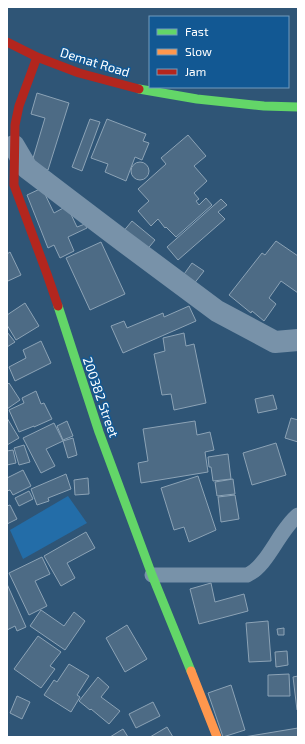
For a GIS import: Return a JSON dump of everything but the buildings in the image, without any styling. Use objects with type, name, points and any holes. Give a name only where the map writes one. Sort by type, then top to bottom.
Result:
[{"type":"street","name":"Demat Road","points":[[7,42],[37,57],[80,73],[138,89],[197,99],[264,106],[298,107]]},
{"type":"street","name":"200382 Street","points":[[37,57],[19,106],[15,125],[14,185],[47,274],[99,432],[152,575],[217,737]]},
{"type":"street","points":[[14,146],[27,168],[123,242],[217,311],[275,342],[298,340]]},
{"type":"lane","points":[[152,575],[248,575],[257,570],[288,526],[298,515]]},
{"type":"shaded area","points":[[68,496],[87,523],[23,559],[10,530]]},
{"type":"traffic: fast","points":[[139,89],[197,99],[264,106],[298,107]]},
{"type":"traffic: fast","points":[[58,306],[99,432],[152,575],[191,671]]},
{"type":"traffic: slow","points":[[191,671],[217,737]]},
{"type":"traffic: jam","points":[[7,42],[37,57],[79,73],[139,89]]},
{"type":"traffic: jam","points":[[37,57],[19,106],[15,125],[14,185],[58,306]]}]
